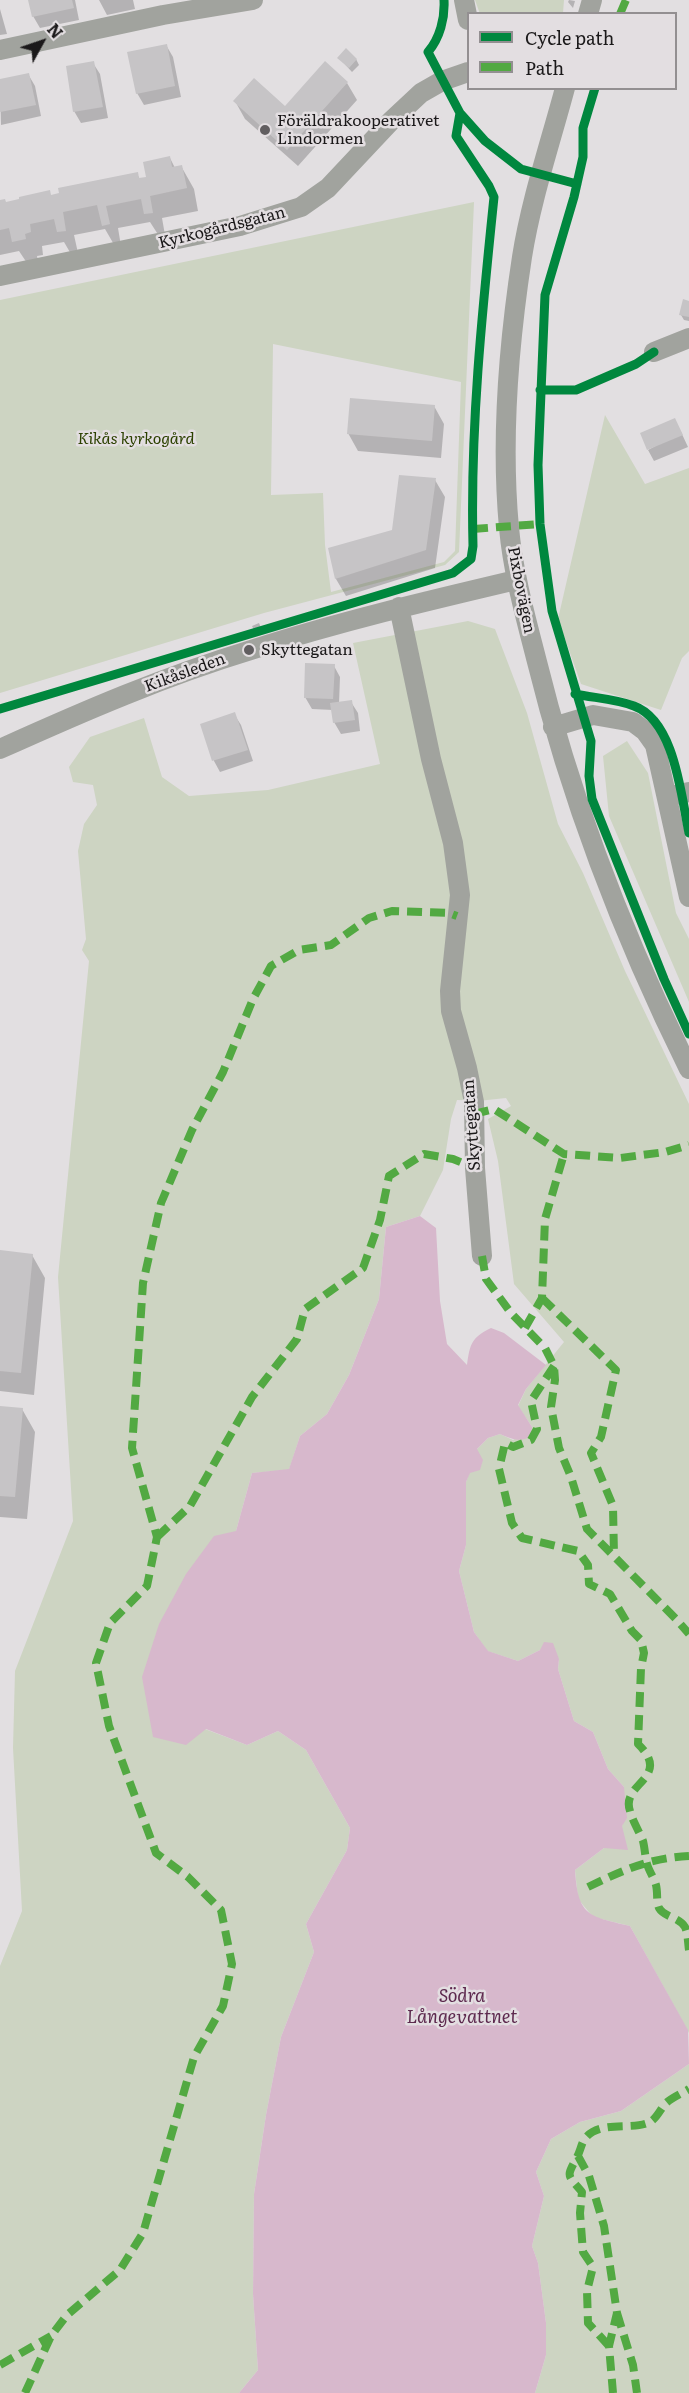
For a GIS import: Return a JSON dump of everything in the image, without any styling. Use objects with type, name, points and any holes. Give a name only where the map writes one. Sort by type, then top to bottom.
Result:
[{"type":"street","points":[[0,50],[164,8],[253,0]]},
{"type":"street","points":[[464,0],[467,15]]},
{"type":"street","name":"Kyrkogårdsgatan","points":[[0,276],[240,226],[301,207],[328,188],[391,121],[421,93],[442,81],[467,72]]},
{"type":"street","name":"Pixbovägen","points":[[564,90],[522,256],[509,370],[507,454],[509,514],[516,580],[553,727],[597,861],[689,1069]]},
{"type":"street","points":[[654,352],[689,338]]},
{"type":"street","name":"Kikåsleden","points":[[0,749],[73,716],[249,650],[399,607],[516,580]]},
{"type":"street","name":"Skyttegatan","points":[[399,607],[431,759],[453,843],[459,884],[460,895],[450,991],[451,1011],[474,1102],[475,1168],[482,1256]]},
{"type":"street","points":[[553,727],[593,715],[633,723],[645,731],[655,745],[689,897]]},
{"type":"street","points":[[668,797],[689,792]]},
{"type":"green space","points":[[475,0],[564,0],[563,12],[479,12]]},
{"type":"green space","name":"Kikås kyrkogård","points":[[474,202],[459,552],[445,565],[264,613],[0,693],[0,300]],"holes":[[[273,344],[461,382],[455,551],[444,562],[331,592],[325,545],[323,493],[271,495]]]},
{"type":"green space","points":[[605,415],[645,484],[689,468],[689,651],[682,658],[661,710],[581,684],[558,619]]},
{"type":"green space","points":[[468,621],[495,629],[527,713],[558,824],[583,873],[625,971],[689,1104],[689,2033],[630,1926],[593,1917],[578,1899],[575,1870],[604,1848],[622,1826],[624,1787],[608,1769],[593,1732],[574,1721],[558,1669],[559,1659],[540,1650],[518,1661],[487,1651],[474,1632],[459,1571],[466,1545],[466,1482],[477,1449],[488,1438],[500,1434],[513,1440],[532,1427],[518,1406],[526,1389],[564,1342],[514,1284],[498,1161],[488,1119],[511,1106],[506,1098],[478,1101],[457,1100],[451,1119],[443,1170],[420,1216],[386,1227],[379,1299],[349,1375],[327,1414],[300,1436],[289,1470],[252,1473],[236,1531],[205,1729],[247,1745],[278,1731],[306,1750],[350,1828],[347,1850],[306,1924],[314,1952],[281,2037],[266,2115],[254,2194],[253,2294],[258,2370],[239,2393],[0,2393],[0,1966],[22,1911],[13,1748],[15,1671],[73,1521],[58,1277],[89,961],[82,950],[86,939],[78,851],[84,824],[97,805],[93,785],[73,782],[69,767],[90,737],[144,718],[162,777],[189,796],[268,790],[380,764],[353,643]]},
{"type":"green space","points":[[627,741],[648,773],[676,913],[689,939],[689,1002],[609,816],[603,756]]},
{"type":"green space","points":[[689,2064],[689,2393],[535,2393],[546,2355],[546,2323],[538,2263],[532,2246],[544,2196],[536,2172],[551,2139],[580,2122],[621,2111]]},
{"type":"water","name":"Södra Långevattnet","points":[[420,1216],[436,1228],[440,1301],[447,1344],[467,1365],[473,1342],[479,1335],[491,1328],[504,1333],[546,1365],[526,1389],[518,1405],[532,1427],[531,1436],[520,1440],[500,1434],[488,1438],[477,1449],[483,1460],[480,1470],[470,1473],[466,1482],[466,1545],[459,1571],[474,1632],[488,1651],[518,1661],[540,1650],[544,1642],[553,1643],[559,1659],[558,1669],[574,1721],[593,1732],[608,1769],[624,1787],[627,1818],[622,1826],[628,1850],[604,1848],[575,1870],[579,1897],[588,1912],[595,1916],[630,1926],[688,2030],[689,2064],[621,2111],[580,2122],[551,2139],[536,2172],[544,2196],[532,2246],[538,2263],[546,2323],[546,2355],[535,2393],[239,2393],[258,2370],[253,2294],[254,2194],[281,2037],[314,1952],[306,1924],[347,1850],[350,1828],[306,1750],[278,1731],[247,1745],[206,1729],[186,1745],[153,1737],[142,1677],[159,1624],[186,1574],[214,1536],[236,1531],[252,1473],[289,1469],[300,1436],[327,1414],[349,1375],[379,1299],[386,1227]]},
{"type":"building","points":[[28,0],[72,0],[74,8],[32,17]]},
{"type":"building","points":[[167,44],[175,86],[136,94],[127,52]]},
{"type":"building","points":[[346,48],[357,59],[349,68],[337,58]]},
{"type":"building","points":[[94,61],[103,107],[73,112],[66,66]]},
{"type":"building","points":[[325,61],[348,82],[287,150],[233,101],[254,78],[285,106]]},
{"type":"building","points":[[29,73],[36,105],[0,112],[0,79]]},
{"type":"building","points":[[170,156],[172,167],[182,165],[187,188],[150,196],[153,213],[144,214],[141,199],[106,206],[110,224],[102,226],[97,205],[63,212],[66,231],[57,232],[54,219],[30,224],[31,232],[25,234],[26,239],[12,242],[9,228],[0,230],[0,200],[5,199],[6,202],[50,190],[51,195],[59,193],[58,188],[138,172],[139,178],[146,177],[143,162]]},
{"type":"building","points":[[683,299],[689,301],[689,317],[679,315]]},
{"type":"building","points":[[350,398],[435,405],[432,441],[347,434]]},
{"type":"building","points":[[675,418],[683,435],[647,450],[640,433]]},
{"type":"building","points":[[399,475],[436,478],[426,550],[335,579],[328,548],[392,530]]},
{"type":"building","points":[[305,663],[335,664],[333,699],[304,698]]},
{"type":"building","points":[[352,700],[355,720],[333,723],[330,703]]},
{"type":"building","points":[[235,712],[248,750],[212,761],[200,724]]},
{"type":"building","points":[[0,1250],[33,1254],[21,1373],[0,1371]]},
{"type":"building","points":[[0,1406],[23,1408],[15,1497],[0,1496]]},
{"type":"marked path","points":[[621,12],[626,0]]},
{"type":"marked path","points":[[473,529],[540,524]]},
{"type":"marked path","points":[[25,2393],[51,2336],[67,2315],[120,2270],[143,2233],[194,2057],[223,2006],[232,1964],[221,1910],[188,1877],[156,1853],[109,1726],[96,1663],[110,1623],[147,1586],[157,1537],[132,1448],[143,1283],[161,1203],[192,1130],[223,1072],[253,999],[271,966],[299,950],[331,945],[369,918],[392,911],[449,913],[457,916]]},
{"type":"marked path","points":[[474,1114],[494,1109],[564,1154],[620,1158],[665,1152],[689,1145]]},
{"type":"marked path","points":[[157,1537],[190,1506],[252,1397],[297,1339],[305,1309],[363,1268],[380,1220],[389,1176],[424,1154],[453,1159],[475,1168]]},
{"type":"marked path","points":[[525,1328],[542,1298],[545,1219],[564,1154]]},
{"type":"marked path","points":[[482,1256],[486,1279],[511,1313],[545,1348],[554,1366],[555,1380],[551,1407],[559,1448],[571,1477],[587,1529],[689,1634]]},
{"type":"marked path","points":[[542,1298],[616,1370],[601,1437],[591,1453],[613,1506],[614,1556]]},
{"type":"marked path","points":[[554,1366],[531,1401],[537,1429],[531,1440],[513,1447],[505,1443],[499,1469],[512,1523],[522,1538],[578,1551],[588,1565],[589,1584],[610,1594],[632,1631],[641,1640],[644,1653],[641,1668],[638,1744],[647,1755],[650,1765],[648,1773],[632,1794],[629,1801],[630,1811],[643,1841],[647,1864],[656,1885],[659,1908],[685,1927],[689,1950]]},
{"type":"marked path","points":[[588,1887],[637,1866],[662,1859],[689,1856]]},
{"type":"marked path","points":[[609,2346],[588,2323],[587,2291],[593,2267],[583,2252],[580,2213],[582,2192],[571,2179],[571,2169],[584,2140],[590,2134],[606,2127],[634,2126],[650,2122],[667,2102],[689,2089]]},
{"type":"marked path","points":[[578,2156],[589,2176],[604,2226],[617,2313],[609,2346],[613,2393]]},
{"type":"marked path","points":[[617,2313],[633,2365],[637,2393]]},
{"type":"marked path","points":[[0,2365],[51,2336]]},
{"type":"cycle path","points":[[444,0],[441,28],[428,52],[460,113],[485,141],[521,169],[577,184]]},
{"type":"cycle path","points":[[594,90],[583,128],[583,157],[574,197],[545,295],[538,465],[540,524],[552,611],[591,741],[589,776],[592,799],[664,979],[689,1034]]},
{"type":"cycle path","points":[[0,709],[453,573],[471,559],[478,371],[494,197],[456,136],[460,113]]},
{"type":"cycle path","points":[[540,390],[576,390],[636,364],[654,352]]},
{"type":"cycle path","points":[[575,694],[634,706],[648,714],[659,727],[674,761],[689,833]]},
{"type":"place","name":"Föräldrakooperativet Lindormen","points":[[265,130]]},
{"type":"place","name":"Skyttegatan","points":[[249,650]]}]
